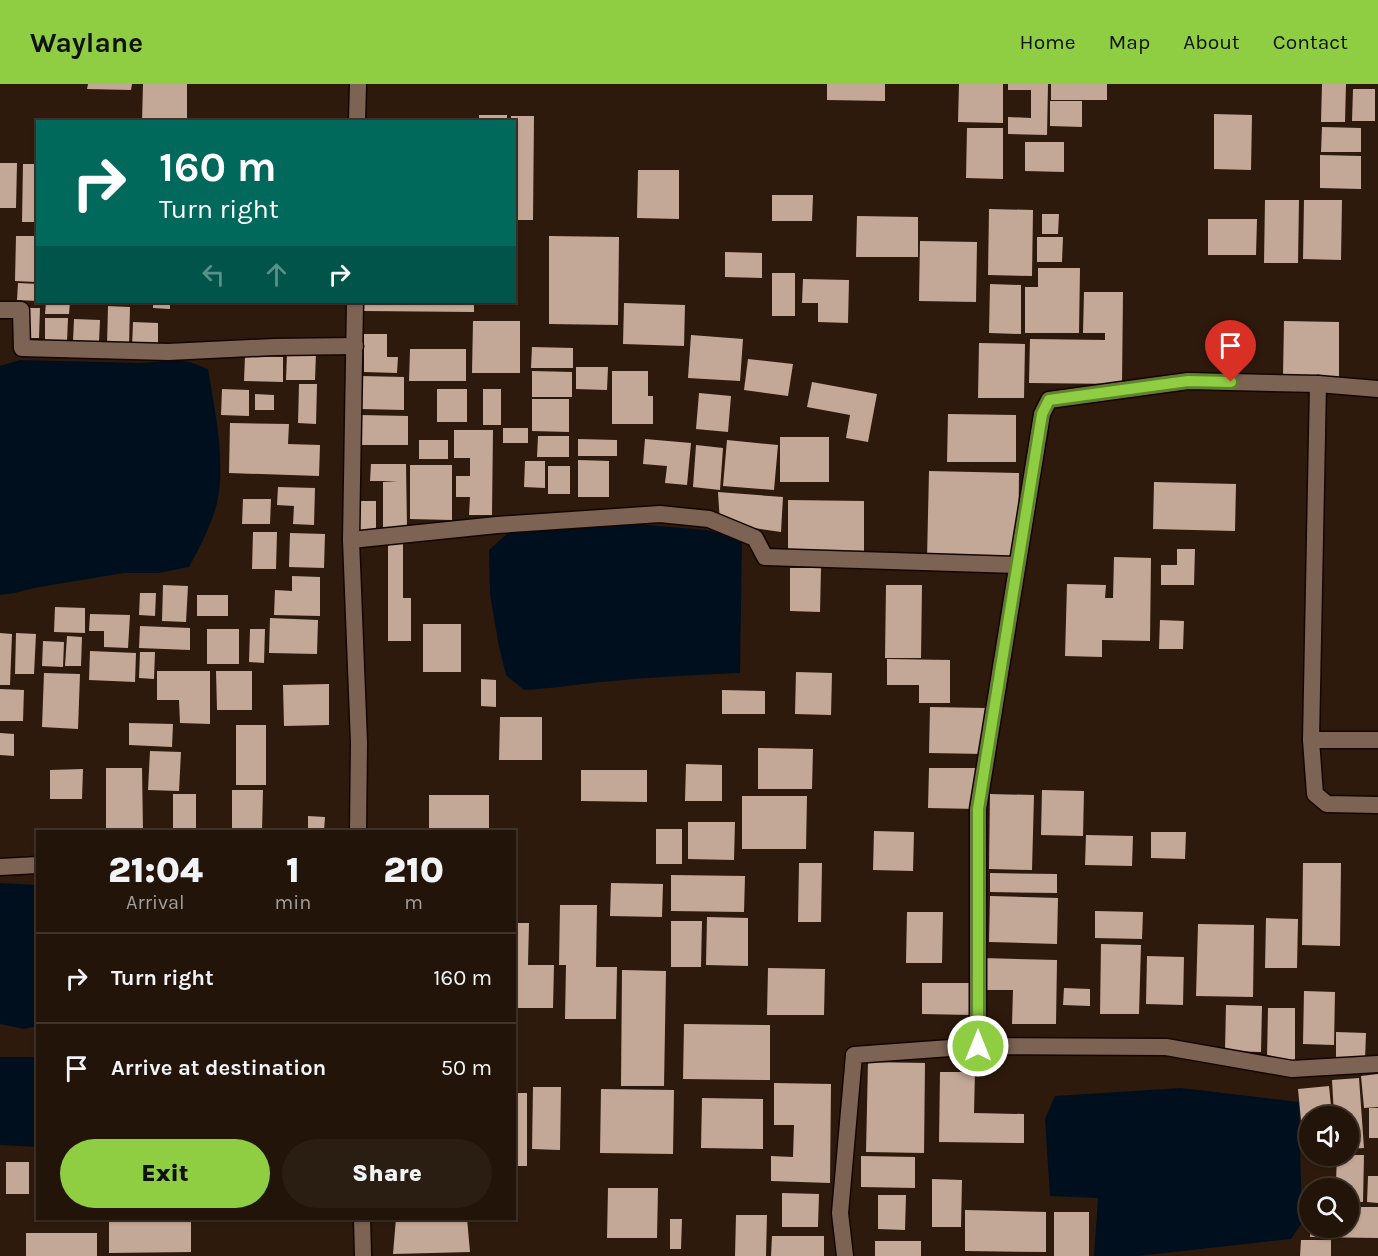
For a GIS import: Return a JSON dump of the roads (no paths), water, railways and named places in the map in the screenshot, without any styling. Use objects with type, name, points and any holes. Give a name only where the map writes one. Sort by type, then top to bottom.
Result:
[{"type":"street","points":[[357,120],[358,84]]},
{"type":"street","points":[[355,303],[351,540],[359,743],[358,830]]},
{"type":"street","points":[[0,310],[21,310],[22,348],[168,352],[355,346]]},
{"type":"street","points":[[978,1046],[978,809],[1042,414],[1049,400],[1188,381],[1318,384],[1378,389]]},
{"type":"street","points":[[1318,384],[1311,740],[1315,794],[1327,804],[1378,805]]},
{"type":"street","points":[[351,540],[497,525],[660,514],[709,519],[755,538],[765,557],[1017,565]]},
{"type":"street","points":[[1311,740],[1378,740]]},
{"type":"street","points":[[0,867],[36,865]]},
{"type":"street","points":[[845,1256],[840,1213],[854,1055],[978,1046],[1166,1047],[1292,1069],[1378,1064]]},
{"type":"street","points":[[362,1220],[363,1256]]},
{"type":"water","points":[[20,360],[141,363],[176,360],[190,362],[208,369],[220,453],[219,487],[212,520],[189,567],[158,573],[124,573],[0,595],[0,366]]},
{"type":"water","points":[[636,524],[706,530],[742,539],[740,673],[636,679],[524,690],[506,675],[499,647],[490,594],[489,550],[510,531]]},
{"type":"water","points":[[0,883],[36,885],[36,1026],[24,1029],[0,1024]]},
{"type":"water","points":[[0,1057],[36,1057],[36,1147],[0,1145]]},
{"type":"water","points":[[1181,1088],[1299,1102],[1301,1178],[1299,1178],[1299,1227],[1291,1239],[1138,1256],[1094,1256],[1098,1198],[1050,1196],[1045,1119],[1055,1096]]}]
